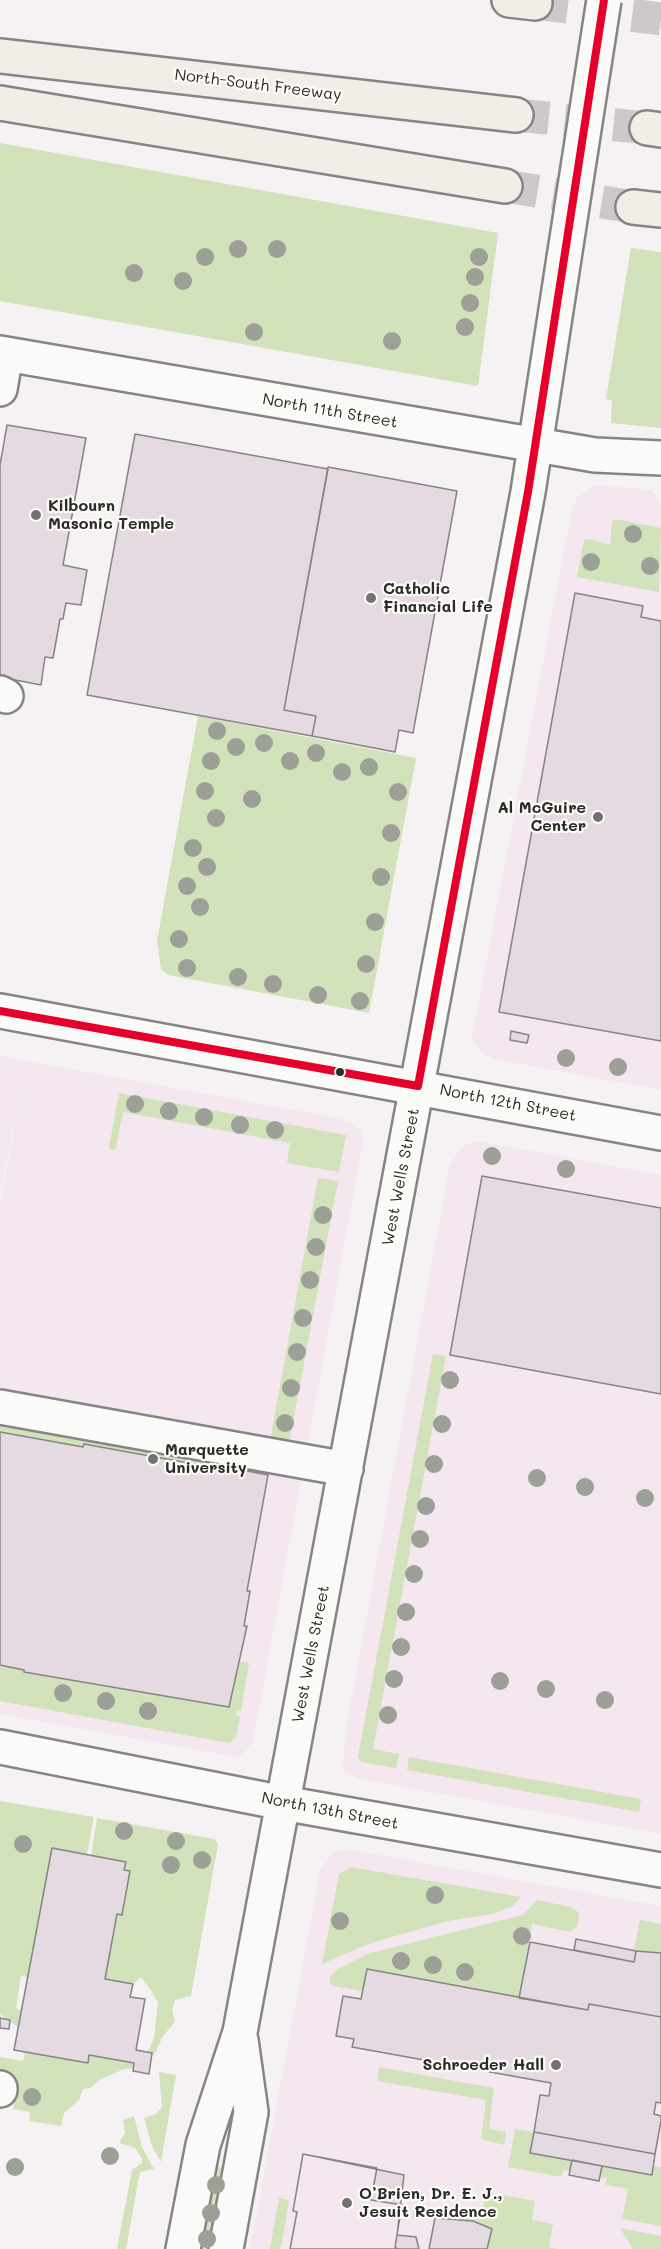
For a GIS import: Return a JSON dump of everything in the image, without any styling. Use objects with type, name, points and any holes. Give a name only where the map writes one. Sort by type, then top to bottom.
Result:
[{"type":"highway","name":"North-South Freeway","points":[[0,56],[516,115]]},
{"type":"highway","points":[[0,103],[505,186]]},
{"type":"street","name":"West Wells Street","points":[[183,2249],[203,2145],[240,2032],[418,1086],[526,504],[604,0]]},
{"type":"street","name":"North 11th Street","points":[[3,354],[604,456],[661,458]]},
{"type":"street","points":[[0,389],[3,354]]},
{"type":"street","name":"North 12th Street","points":[[0,1011],[418,1086],[661,1133]]},
{"type":"street","points":[[0,1407],[346,1469]]},
{"type":"street","name":"North 13th Street","points":[[0,1747],[283,1803],[661,1870]]},
{"type":"street","name":"West Wells Street","points":[[226,2249],[251,2112],[240,2032]]},
{"type":"shaded area","name":"Al McGuire Center","points":[[596,485],[652,490],[661,504],[661,1090],[494,1059],[480,1052],[472,1038],[572,509],[578,496]]},
{"type":"shaded area","name":"Marquette University","points":[[0,1056],[332,1117],[350,1122],[361,1132],[363,1142],[253,1742],[243,1754],[237,1757],[0,1714],[0,1204],[23,1077],[0,1194]]},
{"type":"shaded area","points":[[478,1141],[661,1175],[661,1834],[360,1779],[348,1774],[343,1765],[346,1729],[450,1164],[463,1146]]},
{"type":"shaded area","points":[[346,1849],[661,1906],[661,2249],[250,2249],[320,1872],[332,1853]]},
{"type":"green space","points":[[0,143],[498,233],[478,386],[0,301]]},
{"type":"green space","points":[[631,248],[661,252],[661,428],[611,423],[612,400],[606,399]]},
{"type":"green space","points":[[615,519],[661,528],[659,592],[577,577],[584,540],[589,539],[610,545],[612,523]]},
{"type":"green space","points":[[198,716],[416,758],[369,1013],[168,975],[161,969],[157,941]]},
{"type":"green space","points":[[119,1093],[346,1135],[339,1172],[287,1163],[290,1143],[123,1112],[116,1148],[112,1150],[109,1147]]},
{"type":"green space","points":[[318,1178],[338,1181],[288,1449],[269,1446]]},
{"type":"green space","points":[[433,1354],[446,1356],[373,1749],[399,1754],[396,1768],[361,1762],[358,1757]]},
{"type":"green space","points":[[0,1417],[269,1467],[268,1475],[0,1432]]},
{"type":"green space","points":[[240,1661],[249,1663],[241,1711],[237,1711],[236,1716],[240,1716],[236,1737],[229,1743],[0,1701],[0,1665],[24,1670],[24,1672],[229,1707]]},
{"type":"green space","points":[[409,1757],[641,1799],[639,1812],[407,1770]]},
{"type":"green space","points":[[0,1801],[94,1817],[87,1854],[52,1849],[28,1977],[21,1976],[16,2008],[21,2010],[18,2027],[0,2014]]},
{"type":"green space","points":[[97,1818],[214,1839],[218,1844],[191,1996],[175,2000],[172,2010],[175,2022],[163,2036],[154,2055],[148,2052],[154,2038],[158,2003],[151,1990],[141,1977],[133,1984],[105,1979],[117,1914],[123,1915],[130,1871],[124,1870],[126,1862],[91,1856]]},
{"type":"green space","points":[[351,1867],[521,1897],[513,1906],[492,1914],[448,1921],[371,1943],[322,1964],[339,1874]]},
{"type":"green space","points":[[537,1900],[571,1907],[577,1911],[579,1916],[577,1927],[570,1932],[532,1924],[519,1998],[367,1970],[362,1991],[334,1986],[330,1983],[330,1977],[338,1969],[367,1954],[523,1915]]},
{"type":"green space","points":[[640,1920],[661,1924],[661,1955],[634,1950]]},
{"type":"green space","points":[[25,2052],[87,2063],[89,2055],[134,2063],[133,2068],[124,2069],[99,2080],[91,2088],[83,2089],[79,2100],[64,2113],[61,2126],[29,2121],[30,2112],[13,2109],[17,2087],[10,2077],[0,2076],[0,2057],[23,2061]]},
{"type":"green space","points":[[379,2067],[494,2088],[489,2129],[506,2132],[504,2145],[481,2139],[486,2100],[377,2081]]},
{"type":"green space","points":[[159,2072],[176,2075],[161,2162],[152,2146],[144,2118],[156,2114],[162,2107]]},
{"type":"green space","points":[[134,2116],[142,2147],[154,2169],[140,2172],[126,2249],[117,2249],[132,2170],[142,2163],[142,2158],[135,2148],[119,2143],[125,2133],[123,2120]]},
{"type":"green space","points":[[515,2129],[534,2132],[530,2153],[572,2160],[570,2171],[563,2170],[561,2177],[508,2167]]},
{"type":"green space","points":[[213,2166],[226,2169],[212,2249],[198,2249]]},
{"type":"green space","points":[[602,2166],[651,2175],[653,2166],[661,2167],[661,2226],[622,2219],[628,2189],[606,2185],[607,2178],[600,2177]]},
{"type":"green space","points":[[486,2192],[535,2201],[532,2220],[553,2224],[549,2247],[557,2249],[487,2249],[492,2229],[483,2225],[454,2218],[412,2218],[414,2207],[481,2219]]},
{"type":"green space","points":[[279,2198],[289,2200],[284,2232],[280,2249],[270,2249]]},
{"type":"green space","points":[[620,2228],[661,2236],[661,2249],[633,2249]]},
{"type":"building","name":"Kilbourn Masonic Temple","points":[[7,425],[86,438],[63,565],[87,570],[81,605],[66,603],[63,619],[60,619],[53,658],[45,657],[41,685],[0,677],[0,465]]},
{"type":"building","points":[[135,434],[328,469],[284,710],[316,716],[312,736],[87,695]]},
{"type":"building","name":"Catholic Financial Life","points":[[328,467],[457,491],[413,733],[399,730],[395,752],[312,736],[316,716],[284,710]]},
{"type":"building","name":"Al McGuire Center","points":[[575,593],[643,606],[641,617],[661,621],[661,1041],[499,1012]]},
{"type":"building","points":[[511,1031],[529,1035],[527,1043],[510,1040]]},
{"type":"building","points":[[482,1176],[661,1208],[661,1394],[450,1355]]},
{"type":"building","points":[[0,1432],[268,1475],[247,1591],[250,1591],[244,1626],[247,1626],[229,1707],[24,1672],[24,1670],[0,1665]]},
{"type":"building","points":[[52,1848],[126,1862],[124,1870],[130,1871],[122,1915],[117,1914],[105,1979],[133,1984],[130,1997],[145,1999],[136,2050],[152,2053],[149,2074],[133,2071],[134,2063],[89,2055],[88,2063],[14,2050]]},
{"type":"building","points":[[576,1939],[636,1951],[634,1962],[574,1950]]},
{"type":"building","points":[[530,1942],[634,1962],[636,1951],[661,1953],[661,2017],[589,2004],[588,2010],[519,1998]]},
{"type":"building","name":"Schroeder Hall","points":[[367,1969],[588,2010],[589,2004],[661,2017],[661,2103],[656,2102],[654,2114],[661,2116],[661,2121],[655,2154],[534,2132],[540,2095],[549,2096],[551,2083],[352,2047],[354,2039],[336,2036],[343,1996],[361,1999]]},
{"type":"building","points":[[0,2018],[10,2020],[9,2029],[0,2028]]},
{"type":"building","points":[[534,2132],[655,2154],[652,2175],[530,2153]]},
{"type":"building","name":"O’Brien, Dr. E. J., Jesuit Residence","points":[[303,2154],[404,2175],[397,2235],[416,2237],[419,2249],[290,2249],[297,2212],[293,2211]]},
{"type":"building","name":"O’Brien, Dr. E. J., Jesuit Residence","points":[[303,2154],[377,2168],[371,2200],[402,2205],[395,2247],[398,2249],[290,2249],[297,2212],[293,2211]]},
{"type":"building","points":[[572,2160],[602,2166],[599,2181],[569,2175]]},
{"type":"building","points":[[435,2218],[473,2221],[492,2229],[487,2249],[429,2249]]},
{"type":"tunnel","points":[[535,3],[661,19]]},
{"type":"tunnel","points":[[516,115],[647,128]]},
{"type":"tunnel","points":[[505,186],[633,207]]},
{"type":"transit line","points":[[418,1086],[528,492],[604,0]]},
{"type":"transit line","points":[[0,1011],[418,1086]]},
{"type":"place","name":"Kilbourn Masonic Temple","points":[[36,515]]},
{"type":"place","name":"Catholic Financial Life","points":[[371,598]]},
{"type":"place","name":"Al McGuire Center","points":[[598,817]]},
{"type":"place","name":"Marquette University","points":[[153,1459]]},
{"type":"place","name":"Schroeder Hall","points":[[556,2065]]},
{"type":"place","name":"O’Brien, Dr. E. J., Jesuit Residence","points":[[347,2203]]}]
